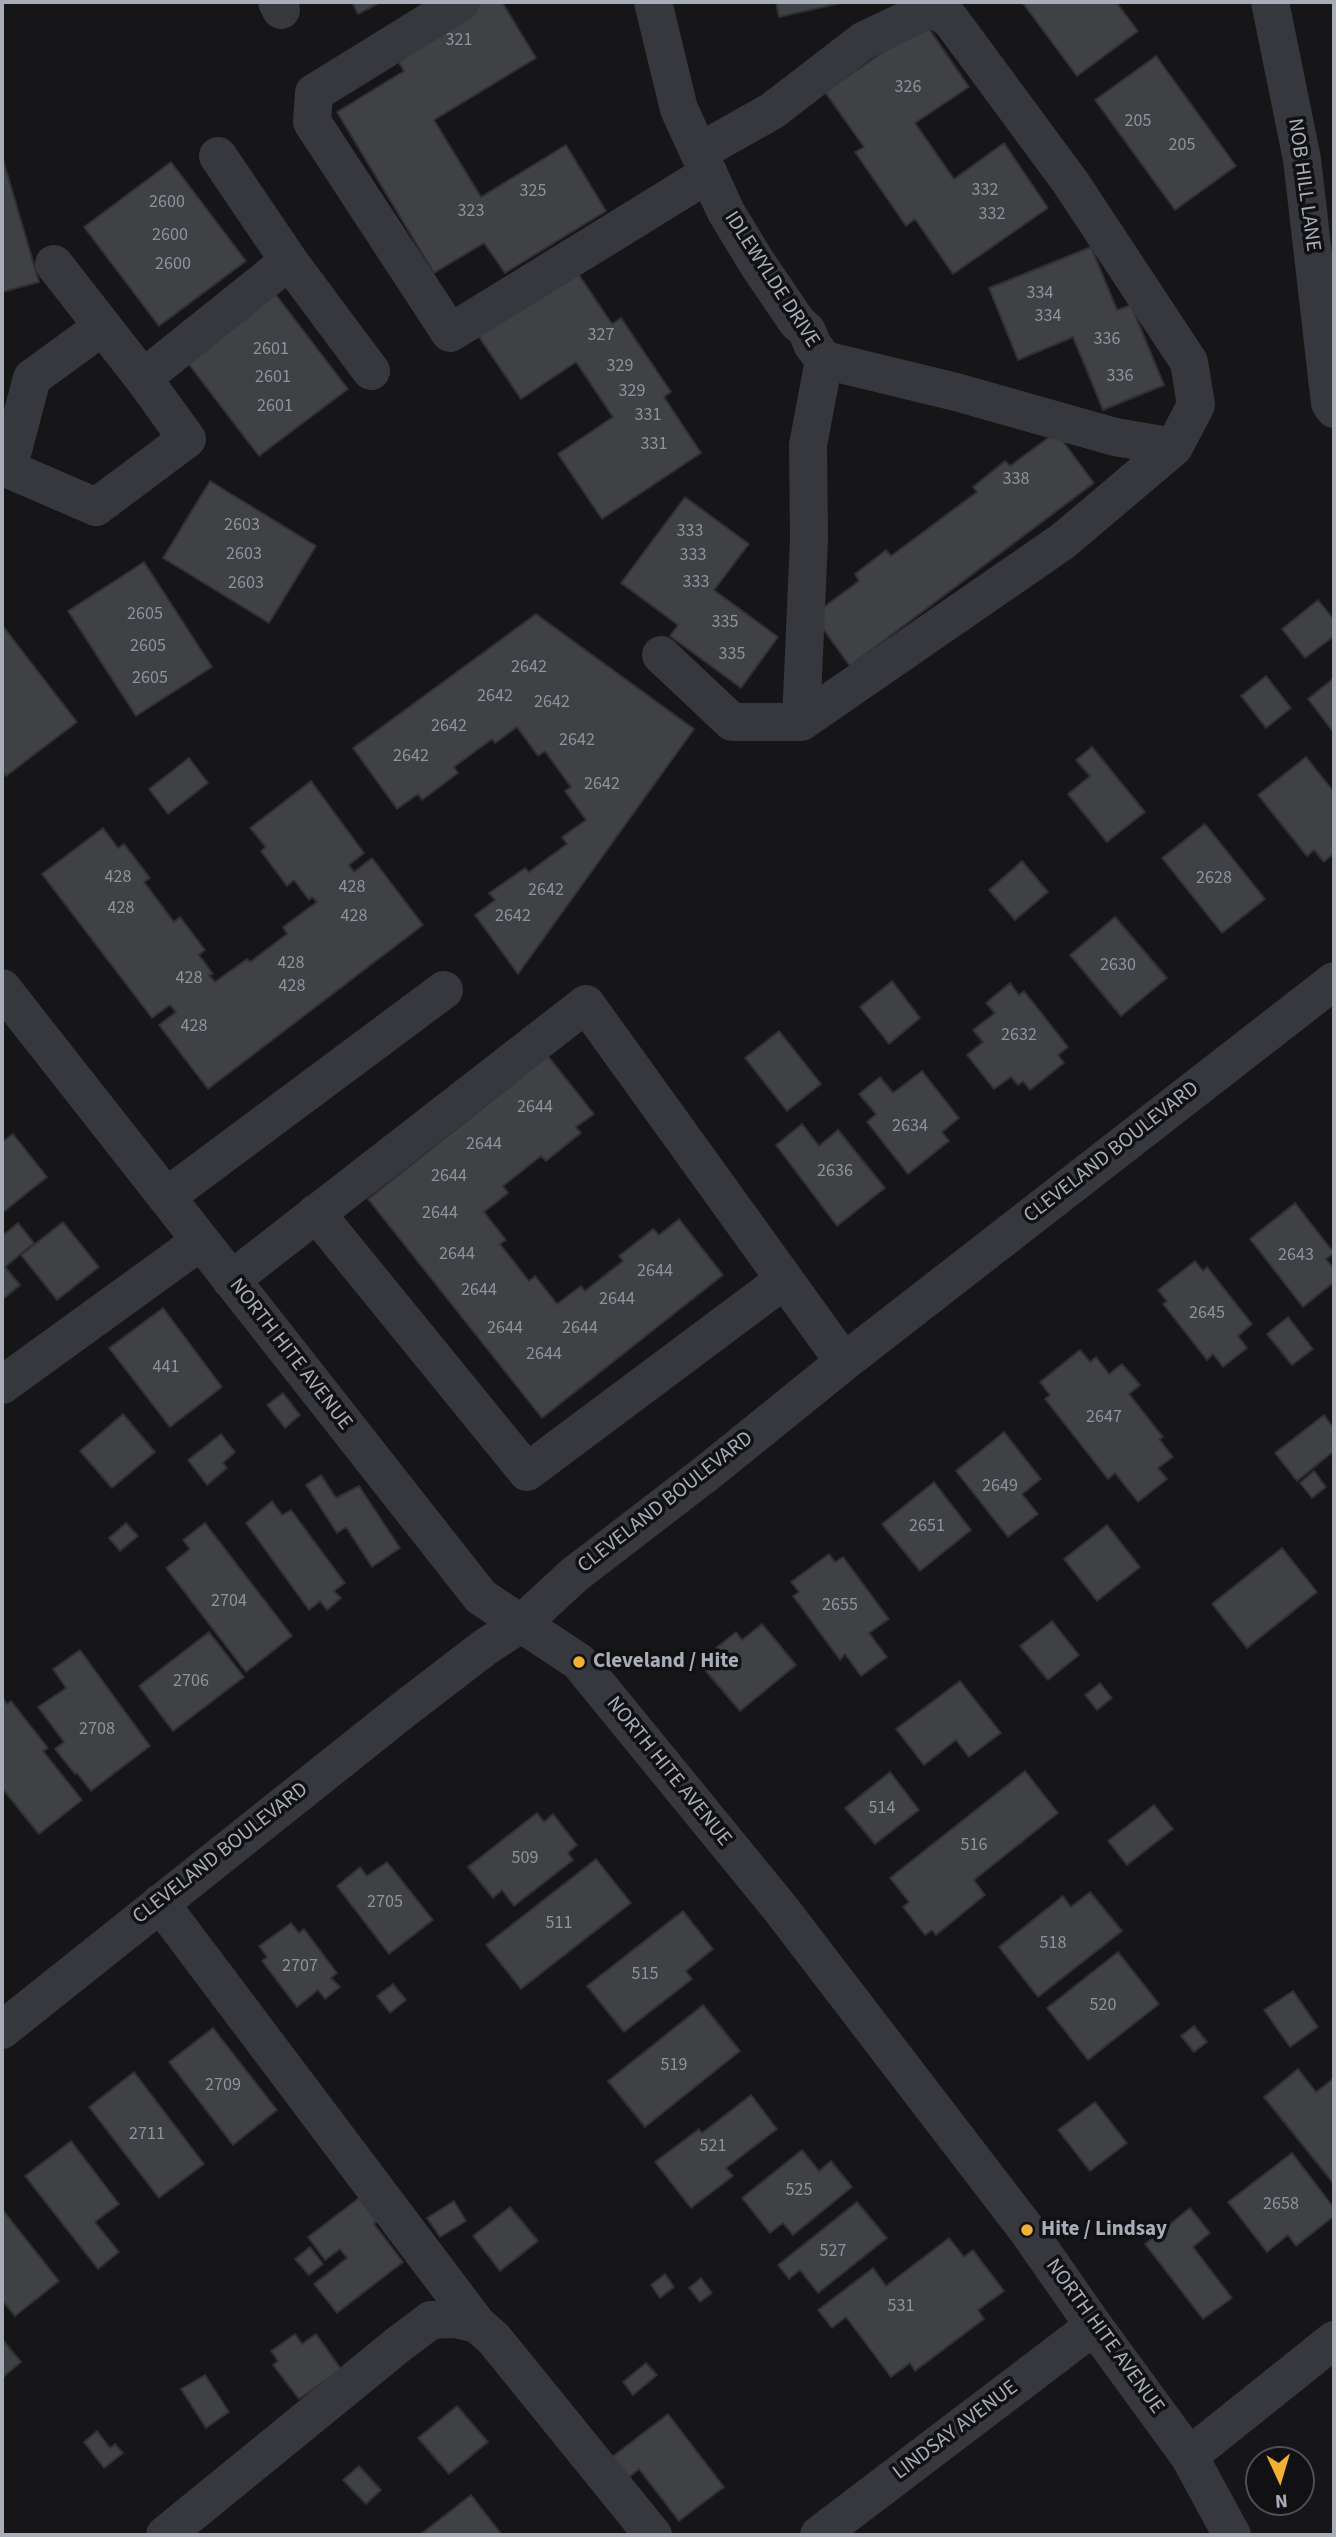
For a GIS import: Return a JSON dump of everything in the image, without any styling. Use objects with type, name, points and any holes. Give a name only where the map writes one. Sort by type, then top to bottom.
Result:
[{"type":"street","points":[[461,2],[314,93],[312,122],[450,334],[704,163],[863,41],[932,8],[950,19],[1071,183],[1189,362],[1196,405],[1174,447],[1063,541],[801,722],[732,722],[661,655]]},
{"type":"street","name":"IDLEWYLDE DRIVE","points":[[653,2],[679,109],[726,212],[824,360]]},
{"type":"street","name":"NOB HILL LANE","points":[[1270,2],[1302,159],[1333,405]]},
{"type":"street","points":[[218,156],[289,261],[371,371]]},
{"type":"street","points":[[143,378],[289,261]]},
{"type":"street","points":[[54,264],[143,378],[187,439],[96,507],[5,472],[32,378],[103,327]]},
{"type":"street","points":[[801,722],[809,539],[808,445],[824,360],[956,392],[1115,437],[1174,447]]},
{"type":"street","name":"CLEVELAND BOULEVARD","points":[[2,2030],[422,1696],[522,1623],[574,1575],[709,1472],[844,1362],[1334,981]]},
{"type":"street","name":"NORTH HITE AVENUE","points":[[2,988],[481,1597],[579,1662],[780,1908],[1027,2230],[1189,2456],[1232,2535]]},
{"type":"street","points":[[166,1197],[444,990]]},
{"type":"street","points":[[231,1280],[586,1003],[844,1362]]},
{"type":"street","points":[[316,1213],[527,1472],[784,1280]]},
{"type":"street","points":[[2,1385],[201,1241]]},
{"type":"street","points":[[160,1902],[477,2324],[494,2339],[653,2535]]},
{"type":"street","points":[[165,2535],[431,2320],[455,2319],[477,2324]]},
{"type":"street","name":"LINDSAY AVENUE","points":[[818,2535],[1094,2326]]},
{"type":"street","points":[[1189,2456],[1334,2340]]},
{"type":"building","points":[[352,2],[381,2],[358,14]]},
{"type":"building","points":[[478,2],[502,2],[536,58],[434,120],[481,197],[566,145],[606,211],[505,273],[484,243],[434,273],[337,112],[404,71],[393,53]]},
{"type":"building","points":[[776,2],[845,2],[779,17]]},
{"type":"building","points":[[1022,2],[1116,2],[1138,31],[1077,76]]},
{"type":"building","points":[[925,23],[969,87],[915,123],[954,179],[1004,143],[1048,208],[953,274],[915,219],[906,226],[855,152],[864,147],[825,92]]},
{"type":"building","points":[[1156,56],[1236,166],[1175,210],[1095,100]]},
{"type":"building","points":[[2,156],[39,282],[2,292]]},
{"type":"building","points":[[171,162],[246,261],[159,326],[84,227]]},
{"type":"building","points":[[1091,247],[1117,310],[1131,305],[1164,385],[1103,410],[1073,337],[1018,360],[989,288]]},
{"type":"building","points":[[575,269],[612,324],[621,318],[671,392],[664,397],[701,453],[602,519],[558,454],[613,417],[576,362],[521,399],[477,334]]},
{"type":"building","points":[[273,291],[348,389],[259,456],[184,358]]},
{"type":"building","points":[[1056,432],[1094,483],[850,666],[813,615],[859,581],[855,574],[886,550],[891,556],[977,492],[973,487],[1005,461],[1010,466]]},
{"type":"building","points":[[210,481],[316,546],[269,623],[163,558]]},
{"type":"building","points":[[685,497],[749,544],[714,590],[778,637],[741,688],[670,636],[678,625],[621,583]]},
{"type":"building","points":[[144,562],[212,667],[136,716],[68,611]]},
{"type":"building","points":[[1318,600],[1334,620],[1334,636],[1305,658],[1282,629]]},
{"type":"building","points":[[536,614],[694,729],[518,974],[475,915],[495,900],[489,893],[525,868],[529,872],[567,844],[562,837],[586,820],[565,791],[571,787],[545,751],[538,756],[517,727],[495,743],[492,739],[454,767],[458,773],[422,800],[418,794],[397,809],[353,748]]},
{"type":"building","points":[[2,625],[77,722],[6,776],[2,771]]},
{"type":"building","points":[[1266,676],[1291,708],[1266,728],[1241,696]]},
{"type":"building","points":[[1334,678],[1334,733],[1308,699]]},
{"type":"building","points":[[1092,747],[1145,812],[1107,842],[1068,794],[1090,776],[1076,760]]},
{"type":"building","points":[[1306,757],[1334,792],[1334,853],[1324,862],[1314,850],[1307,856],[1258,795]]},
{"type":"building","points":[[189,758],[208,783],[168,814],[149,789]]},
{"type":"building","points":[[311,781],[364,853],[349,865],[354,872],[372,858],[423,925],[208,1089],[159,1025],[176,1012],[170,1005],[152,1018],[42,874],[103,828],[118,848],[124,844],[150,878],[144,882],[174,922],[180,917],[205,950],[199,955],[213,974],[209,975],[215,982],[247,959],[250,962],[287,934],[283,927],[317,902],[312,897],[309,900],[294,880],[287,886],[261,851],[266,847],[250,828]]},
{"type":"building","points":[[1205,824],[1265,899],[1222,933],[1162,858]]},
{"type":"building","points":[[1022,861],[1048,892],[1015,920],[989,890]]},
{"type":"building","points":[[1115,917],[1167,978],[1121,1016],[1070,955]]},
{"type":"building","points":[[892,981],[920,1018],[889,1044],[860,1007]]},
{"type":"building","points":[[1010,983],[1019,995],[1024,991],[1068,1047],[1058,1055],[1064,1063],[1030,1090],[1023,1081],[1018,1085],[1011,1077],[994,1089],[967,1055],[983,1042],[973,1030],[995,1013],[986,1003]]},
{"type":"building","points":[[779,1031],[821,1084],[787,1111],[745,1058]]},
{"type":"building","points":[[548,1056],[594,1114],[576,1127],[581,1133],[546,1161],[541,1156],[503,1186],[508,1193],[484,1212],[506,1240],[500,1244],[529,1281],[535,1276],[557,1304],[581,1286],[585,1291],[623,1261],[619,1256],[653,1229],[659,1235],[679,1219],[723,1275],[542,1418],[368,1199]]},
{"type":"building","points":[[922,1071],[959,1118],[942,1132],[949,1141],[908,1174],[867,1122],[876,1114],[859,1094],[880,1077],[893,1093]]},
{"type":"building","points":[[802,1124],[819,1146],[838,1130],[885,1188],[837,1226],[776,1145]]},
{"type":"building","points":[[13,1134],[47,1177],[2,1213],[2,1142]]},
{"type":"building","points":[[1295,1203],[1334,1253],[1326,1259],[1334,1269],[1334,1282],[1303,1307],[1250,1239]]},
{"type":"building","points":[[63,1222],[99,1267],[57,1300],[21,1255]]},
{"type":"building","points":[[18,1223],[34,1243],[5,1267],[20,1285],[2,1300],[2,1236]]},
{"type":"building","points":[[1195,1261],[1203,1271],[1207,1267],[1252,1324],[1238,1336],[1247,1348],[1223,1367],[1213,1354],[1207,1360],[1163,1304],[1167,1301],[1158,1290]]},
{"type":"building","points":[[163,1308],[222,1387],[170,1427],[109,1348]]},
{"type":"building","points":[[1288,1317],[1313,1349],[1292,1365],[1267,1334]]},
{"type":"building","points":[[1080,1350],[1090,1362],[1096,1357],[1109,1374],[1122,1364],[1140,1385],[1129,1394],[1163,1437],[1159,1439],[1173,1457],[1158,1468],[1167,1479],[1138,1502],[1115,1473],[1108,1479],[1045,1399],[1050,1395],[1040,1382]]},
{"type":"building","points":[[283,1393],[300,1415],[285,1428],[267,1405]]},
{"type":"building","points":[[123,1414],[155,1452],[112,1488],[80,1451]]},
{"type":"building","points":[[1324,1415],[1334,1429],[1334,1451],[1297,1481],[1275,1453]]},
{"type":"building","points":[[1004,1432],[1041,1479],[1022,1494],[1038,1514],[1008,1537],[956,1471]]},
{"type":"building","points":[[221,1434],[235,1452],[223,1463],[227,1468],[207,1485],[188,1460]]},
{"type":"building","points":[[1314,1471],[1326,1487],[1312,1498],[1300,1483]]},
{"type":"building","points":[[321,1475],[336,1498],[359,1486],[400,1548],[372,1567],[346,1527],[337,1533],[306,1485]]},
{"type":"building","points":[[934,1482],[971,1530],[920,1571],[882,1524]]},
{"type":"building","points":[[272,1501],[282,1515],[291,1510],[345,1583],[334,1591],[341,1598],[327,1610],[320,1601],[309,1610],[246,1523]]},
{"type":"building","points":[[126,1523],[138,1536],[120,1551],[109,1538]]},
{"type":"building","points":[[205,1523],[292,1636],[246,1672],[166,1568],[190,1549],[183,1540]]},
{"type":"building","points":[[1107,1525],[1140,1567],[1097,1601],[1064,1559]]},
{"type":"building","points":[[1282,1548],[1317,1592],[1247,1648],[1212,1604]]},
{"type":"building","points":[[829,1554],[835,1562],[843,1557],[889,1619],[869,1633],[887,1657],[861,1676],[845,1654],[840,1660],[793,1596],[799,1592],[791,1582]]},
{"type":"building","points":[[1052,1621],[1079,1655],[1048,1680],[1020,1646]]},
{"type":"building","points":[[762,1624],[796,1665],[740,1711],[705,1670],[722,1656],[716,1648],[736,1632],[742,1640]]},
{"type":"building","points":[[209,1632],[244,1677],[173,1731],[139,1686]]},
{"type":"building","points":[[80,1650],[150,1746],[91,1791],[55,1749],[64,1742],[38,1707],[66,1688],[53,1669]]},
{"type":"building","points":[[960,1681],[1001,1733],[969,1757],[956,1740],[924,1765],[896,1729]]},
{"type":"building","points":[[1100,1683],[1112,1698],[1097,1710],[1085,1695]]},
{"type":"building","points":[[2,1697],[7,1704],[11,1701],[48,1748],[43,1751],[82,1800],[39,1834],[2,1788]]},
{"type":"building","points":[[1025,1771],[1058,1813],[974,1880],[985,1895],[936,1935],[932,1930],[925,1935],[903,1907],[909,1902],[890,1878]]},
{"type":"building","points":[[890,1772],[919,1810],[875,1844],[845,1808]]},
{"type":"building","points":[[1154,1805],[1173,1829],[1127,1865],[1108,1841]]},
{"type":"building","points":[[537,1813],[544,1822],[553,1814],[577,1845],[568,1853],[573,1860],[514,1906],[502,1890],[493,1898],[468,1867]]},
{"type":"building","points":[[596,1859],[631,1903],[521,1989],[486,1945]]},
{"type":"building","points":[[387,1862],[433,1920],[389,1954],[337,1886],[360,1867],[367,1876]]},
{"type":"building","points":[[1090,1892],[1122,1931],[1038,1997],[999,1947],[1063,1896],[1071,1907]]},
{"type":"building","points":[[683,1911],[713,1949],[686,1971],[692,1979],[624,2032],[587,1986]]},
{"type":"building","points":[[291,1923],[299,1933],[304,1929],[337,1973],[331,1978],[340,1987],[325,1999],[318,1990],[297,2007],[262,1961],[267,1957],[259,1946]]},
{"type":"building","points":[[1118,1952],[1159,2004],[1088,2060],[1047,2008]]},
{"type":"building","points":[[393,1984],[406,2000],[390,2013],[377,1996]]},
{"type":"building","points":[[1293,1991],[1318,2027],[1290,2047],[1264,2010]]},
{"type":"building","points":[[703,2005],[740,2051],[645,2127],[608,2081]]},
{"type":"building","points":[[1194,2026],[1207,2042],[1194,2052],[1181,2036]]},
{"type":"building","points":[[213,2028],[277,2110],[233,2145],[169,2062]]},
{"type":"building","points":[[1298,2069],[1316,2092],[1334,2078],[1334,2184],[1264,2097]]},
{"type":"building","points":[[134,2072],[204,2164],[159,2198],[89,2107]]},
{"type":"building","points":[[751,2095],[777,2129],[726,2168],[733,2176],[691,2208],[655,2162],[699,2129],[702,2133]]},
{"type":"building","points":[[1095,2102],[1127,2143],[1090,2171],[1058,2130]]},
{"type":"building","points":[[71,2141],[119,2204],[95,2222],[119,2252],[98,2269],[25,2176]]},
{"type":"building","points":[[802,2150],[819,2171],[831,2161],[852,2187],[793,2235],[783,2223],[770,2233],[742,2198]]},
{"type":"building","points":[[1292,2153],[1334,2208],[1334,2216],[1296,2246],[1288,2235],[1267,2252],[1228,2202]]},
{"type":"building","points":[[359,2198],[377,2221],[374,2224],[403,2262],[337,2313],[314,2284],[347,2258],[340,2249],[325,2260],[308,2237]]},
{"type":"building","points":[[454,2201],[466,2221],[440,2237],[427,2218]]},
{"type":"building","points":[[857,2202],[887,2238],[818,2293],[800,2270],[789,2279],[778,2265]]},
{"type":"building","points":[[510,2207],[538,2241],[500,2271],[473,2236]]},
{"type":"building","points":[[1190,2208],[1210,2233],[1193,2247],[1232,2298],[1203,2319],[1145,2244]]},
{"type":"building","points":[[2,2209],[59,2281],[15,2316],[2,2300]]},
{"type":"building","points":[[949,2238],[964,2257],[973,2250],[1004,2291],[978,2310],[984,2319],[915,2371],[910,2363],[891,2377],[846,2317],[832,2328],[818,2310],[873,2268],[886,2286]]},
{"type":"building","points":[[310,2247],[323,2264],[309,2275],[295,2259]]},
{"type":"building","points":[[665,2274],[674,2287],[660,2298],[651,2285]]},
{"type":"building","points":[[701,2278],[712,2293],[700,2302],[689,2288]]},
{"type":"building","points":[[295,2334],[302,2344],[316,2334],[341,2369],[299,2399],[273,2365],[278,2361],[271,2351]]},
{"type":"building","points":[[2,2339],[21,2362],[2,2378]]},
{"type":"building","points":[[646,2363],[657,2375],[633,2395],[623,2382]]},
{"type":"building","points":[[205,2375],[229,2412],[206,2428],[181,2389]]},
{"type":"building","points":[[457,2406],[488,2442],[449,2474],[418,2438]]},
{"type":"building","points":[[668,2414],[724,2487],[679,2521],[639,2469],[628,2478],[612,2457]]},
{"type":"building","points":[[97,2431],[110,2448],[115,2444],[123,2453],[104,2468],[84,2442]]},
{"type":"building","points":[[359,2466],[381,2490],[366,2504],[343,2480]]},
{"type":"building","points":[[471,2495],[502,2535],[421,2534]]},
{"type":"place","name":"Cleveland / Hite","points":[[579,1662]]},
{"type":"place","name":"Hite / Lindsay","points":[[1027,2230]]}]
